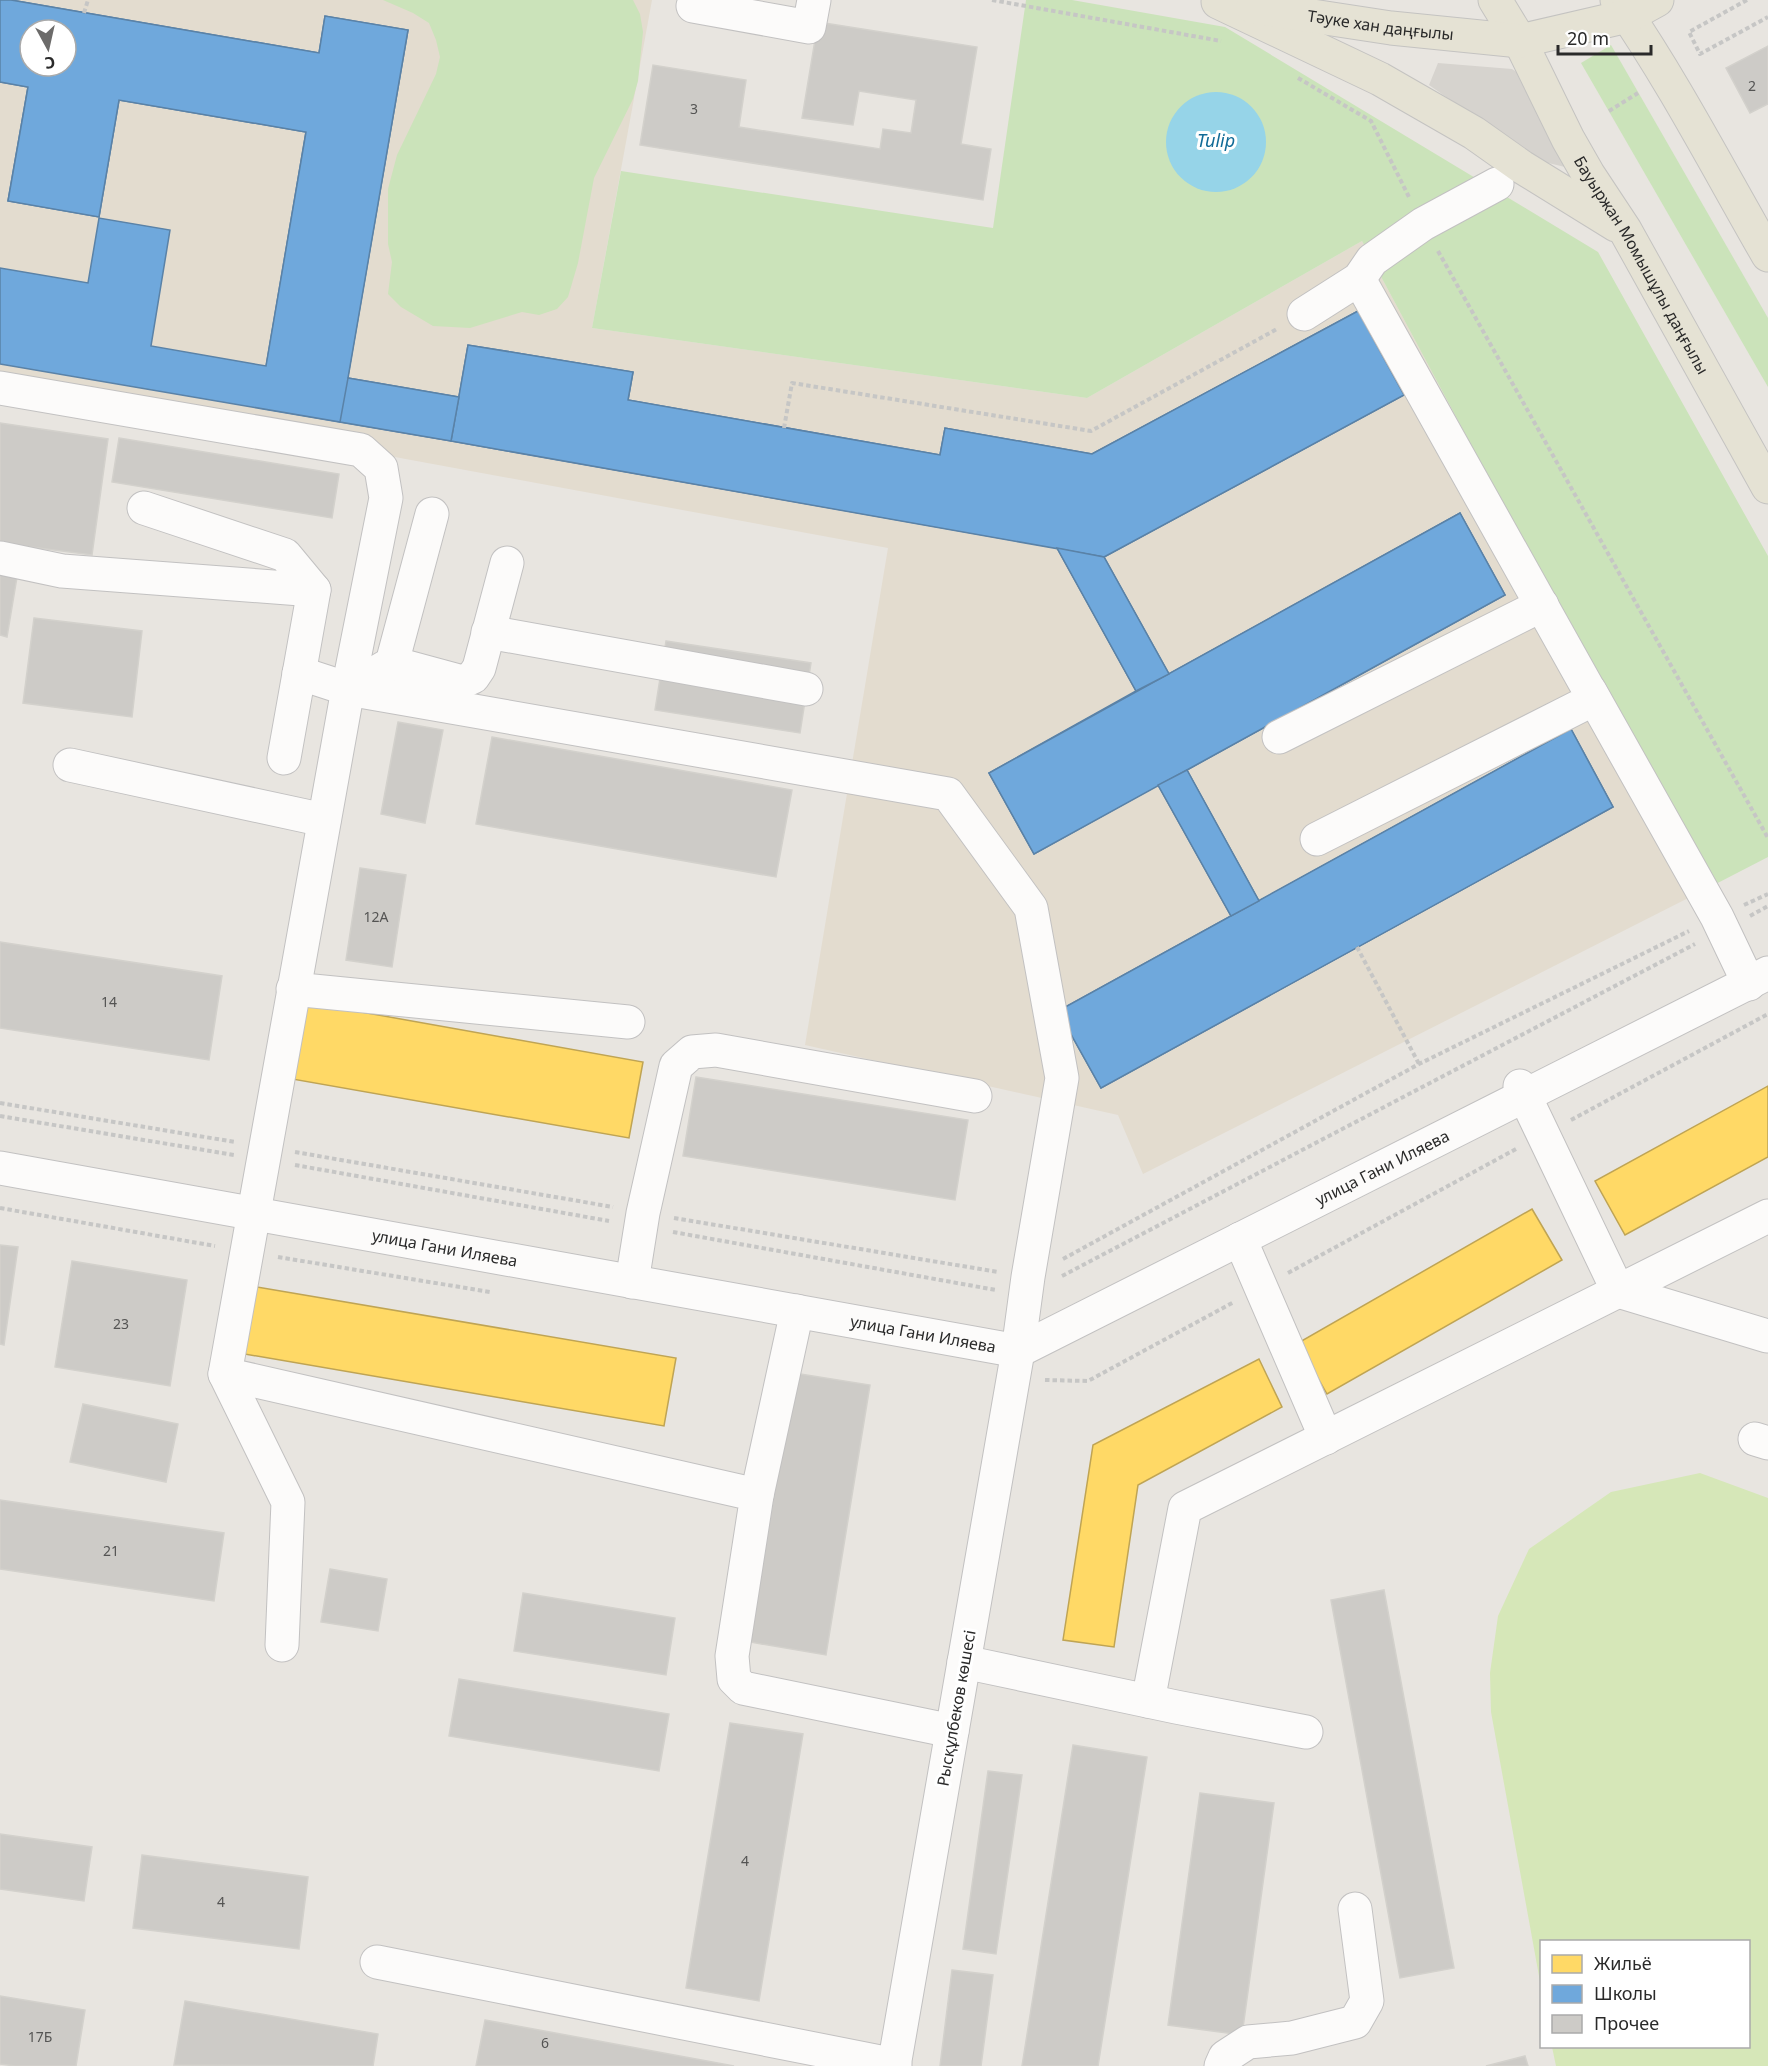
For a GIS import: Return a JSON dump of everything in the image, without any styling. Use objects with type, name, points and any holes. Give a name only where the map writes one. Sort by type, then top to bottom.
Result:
[{"type":"main road","name":"Бауыржан Момышұлы даңғылы","points":[[1495,0],[1520,40],[1568,139],[1625,230],[1768,487]]},
{"type":"main road","name":"Тәуке хан даңғылы","points":[[1213,1],[1391,28],[1520,40],[1628,16],[1658,0]]},
{"type":"main road","points":[[1213,1],[1380,79],[1474,133],[1522,167],[1625,230]]},
{"type":"main road","points":[[1628,16],[1768,255]]},
{"type":"street","points":[[693,6],[809,27],[814,0]]},
{"type":"street","points":[[1304,314],[1359,279],[1372,260],[1423,224],[1497,184]]},
{"type":"street","points":[[1359,279],[1720,923],[1759,978]]},
{"type":"street","points":[[0,388],[361,450],[381,468],[386,498],[348,689],[225,1374],[288,1502],[282,1645]]},
{"type":"street","points":[[144,508],[285,555],[314,590],[284,758]]},
{"type":"street","points":[[348,689],[392,663],[432,514]]},
{"type":"street","points":[[0,558],[62,571],[314,590]]},
{"type":"street","points":[[392,663],[462,682],[473,678],[479,668],[507,563]]},
{"type":"street","points":[[1279,737],[1542,606]]},
{"type":"street","points":[[488,632],[807,689]]},
{"type":"street","name":"Рысқұлбеков көшесі","points":[[299,673],[348,689],[948,794],[1031,908],[1062,1078],[1018,1351],[894,2066]]},
{"type":"street","points":[[1317,839],[1594,699],[1590,691]]},
{"type":"street","points":[[70,765],[324,820]]},
{"type":"street","name":"улица Гани Иляева","points":[[0,1168],[1018,1351],[1240,1239],[1522,1092],[1759,978]]},
{"type":"street","points":[[293,989],[628,1022]]},
{"type":"street","points":[[632,1282],[642,1220],[675,1066],[692,1052],[716,1050],[975,1096]]},
{"type":"street","points":[[1522,1092],[1618,1292],[1767,1336]]},
{"type":"street","points":[[1148,1701],[1185,1508],[1768,1216]]},
{"type":"street","points":[[1240,1239],[1326,1438]]},
{"type":"street","points":[[797,1311],[757,1495],[732,1656],[734,1679],[743,1688],[952,1731]]},
{"type":"street","points":[[225,1374],[757,1495]]},
{"type":"street","points":[[964,1662],[1306,1732]]},
{"type":"street","points":[[1221,2066],[1225,2057],[1248,2042],[1292,2038],[1355,2022],[1367,2001],[1355,1909]]},
{"type":"street","points":[[376,1962],[894,2066]]},
{"type":"path","points":[[84,13],[88,0]]},
{"type":"path","points":[[992,0],[1229,43]]},
{"type":"path","points":[[1748,0],[1689,32],[1700,54],[1768,17]]},
{"type":"path","points":[[1291,74],[1371,121],[1423,224],[1768,838]]},
{"type":"path","points":[[1609,111],[1638,92]]},
{"type":"path","points":[[784,428],[792,383],[1090,431],[1304,314]]},
{"type":"path","points":[[0,1103],[263,1153],[1027,1286],[1720,923],[1768,894]]},
{"type":"path","points":[[0,1116],[263,1153],[1027,1286],[1419,1064],[1720,923],[1768,906]]},
{"type":"path","points":[[1357,948],[1419,1064]]},
{"type":"path","points":[[1088,1381],[1768,1014]]},
{"type":"shaded area","points":[[0,0],[652,0],[592,328],[1087,398],[1362,241],[1708,888],[1143,1174],[1118,1115],[805,1045],[888,548],[0,384]]},
{"type":"shaded area","points":[[1438,63],[1512,69],[1521,75],[1565,167],[1536,160],[1429,85]]},
{"type":"green space","points":[[383,0],[633,0],[640,14],[643,32],[638,81],[633,99],[594,178],[578,263],[568,297],[557,309],[539,315],[522,312],[470,328],[433,326],[401,307],[388,294],[392,262],[388,244],[388,189],[397,155],[436,74],[440,57],[429,23]]},
{"type":"green space","points":[[1026,0],[1072,0],[1225,27],[1598,252],[1768,556],[1768,857],[1708,888],[1362,241],[1087,398],[592,328],[621,171],[993,228]]},
{"type":"green space","points":[[1611,45],[1768,318],[1768,387],[1581,63]]},
{"type":"green space","points":[[1700,1473],[1768,1498],[1768,2066],[1556,2066],[1552,2048],[1750,2048],[1750,1940],[1540,1940],[1540,1982],[1491,1712],[1490,1673],[1498,1616],[1529,1549],[1611,1492]]},
{"type":"water","name":"Tulip","points":[[1216,92],[1244,100],[1258,114],[1266,142],[1258,170],[1244,184],[1216,192],[1188,184],[1174,170],[1166,142],[1174,114],[1188,100]]},
{"type":"building: Жильё","points":[[305,1002],[643,1062],[629,1138],[292,1079]]},
{"type":"building: Жильё","points":[[1768,1086],[1768,1157],[1625,1235],[1595,1181]]},
{"type":"building: Жильё","points":[[1532,1209],[1562,1260],[1327,1394],[1298,1343]]},
{"type":"building: Жильё","points":[[245,1285],[676,1358],[664,1426],[233,1352]]},
{"type":"building: Жильё","points":[[1259,1359],[1282,1407],[1138,1485],[1114,1647],[1063,1640],[1093,1445]]},
{"type":"building: Школы","points":[[0,0],[11,0],[319,53],[325,16],[408,30],[340,422],[259,408],[306,132],[119,100],[99,217],[8,201],[28,87],[0,82]]},
{"type":"building: Школы","points":[[0,0],[11,0],[319,53],[325,16],[408,30],[348,378],[459,397],[468,345],[633,372],[628,400],[940,455],[945,428],[1092,454],[1358,311],[1404,395],[1104,557],[1169,674],[1460,513],[1505,595],[1187,770],[1259,901],[1571,729],[1613,807],[1101,1088],[1058,1011],[1231,916],[1158,785],[1034,854],[989,773],[1136,691],[1057,548],[0,364],[0,268],[88,283],[99,218],[170,230],[151,346],[266,366],[306,132],[119,100],[99,217],[8,201],[28,87],[0,82]]},
{"type":"building: Школы","points":[[1358,311],[1404,395],[1104,557],[451,441],[468,345],[633,372],[628,400],[940,455],[945,428],[1092,454]]},
{"type":"building: Школы","points":[[348,378],[459,397],[451,441],[340,422]]},
{"type":"building: Школы","points":[[1460,513],[1505,595],[1034,854],[989,773]]},
{"type":"building: Школы","points":[[1057,548],[1104,557],[1169,674],[1136,691]]},
{"type":"building: Школы","points":[[1571,729],[1613,807],[1101,1088],[1058,1011]]},
{"type":"building: Школы","points":[[1187,770],[1259,901],[1231,916],[1158,785]]},
{"type":"building: Прочее","points":[[818,22],[977,47],[961,144],[991,149],[983,200],[640,145],[653,65],[746,80],[739,127],[880,149],[883,129],[911,133],[916,100],[859,91],[853,125],[802,118]]},
{"type":"building: Прочее","points":[[1768,46],[1768,104],[1750,113],[1726,68]]},
{"type":"building: Прочее","points":[[0,423],[108,439],[92,555],[0,543]]},
{"type":"building: Прочее","points":[[119,438],[339,474],[332,518],[112,482]]},
{"type":"building: Прочее","points":[[0,567],[18,571],[7,637],[0,635]]},
{"type":"building: Прочее","points":[[34,618],[142,631],[132,717],[23,703]]},
{"type":"building: Прочее","points":[[666,641],[811,663],[800,733],[655,710]]},
{"type":"building: Прочее","points":[[398,722],[443,730],[425,823],[381,814]]},
{"type":"building: Прочее","points":[[492,737],[792,790],[776,877],[476,824]]},
{"type":"building: Прочее","points":[[360,868],[406,875],[392,967],[346,960]]},
{"type":"building: Прочее","points":[[0,942],[222,976],[209,1060],[0,1028]]},
{"type":"building: Прочее","points":[[696,1077],[968,1120],[955,1200],[683,1156]]},
{"type":"building: Прочее","points":[[0,1245],[18,1247],[4,1345],[0,1344]]},
{"type":"building: Прочее","points":[[72,1261],[187,1280],[170,1386],[55,1367]]},
{"type":"building: Прочее","points":[[794,1373],[870,1385],[826,1655],[750,1642]]},
{"type":"building: Прочее","points":[[83,1404],[178,1424],[166,1482],[70,1462]]},
{"type":"building: Прочее","points":[[0,1500],[224,1533],[214,1601],[0,1569]]},
{"type":"building: Прочее","points":[[330,1569],[387,1579],[378,1631],[321,1622]]},
{"type":"building: Прочее","points":[[1384,1590],[1454,1968],[1400,1978],[1331,1600]]},
{"type":"building: Прочее","points":[[523,1593],[675,1618],[666,1675],[514,1651]]},
{"type":"building: Прочее","points":[[459,1679],[669,1714],[659,1771],[449,1736]]},
{"type":"building: Прочее","points":[[730,1723],[803,1734],[759,2001],[686,1988]]},
{"type":"building: Прочее","points":[[1073,1745],[1147,1757],[1098,2066],[1022,2066]]},
{"type":"building: Прочее","points":[[988,1771],[1022,1775],[996,1954],[963,1949]]},
{"type":"building: Прочее","points":[[1200,1793],[1274,1803],[1242,2035],[1168,2025]]},
{"type":"building: Прочее","points":[[0,1834],[92,1847],[84,1901],[0,1889]]},
{"type":"building: Прочее","points":[[142,1855],[308,1877],[299,1949],[133,1928]]},
{"type":"building: Прочее","points":[[952,1970],[993,1975],[981,2066],[940,2066]]},
{"type":"building: Прочее","points":[[0,1996],[85,2010],[76,2066],[0,2064]]},
{"type":"building: Прочее","points":[[185,2001],[378,2034],[373,2066],[174,2065]]},
{"type":"building: Прочее","points":[[485,2020],[734,2066],[476,2066]]},
{"type":"building: Прочее","points":[[1525,2056],[1528,2066],[1486,2066]]}]
